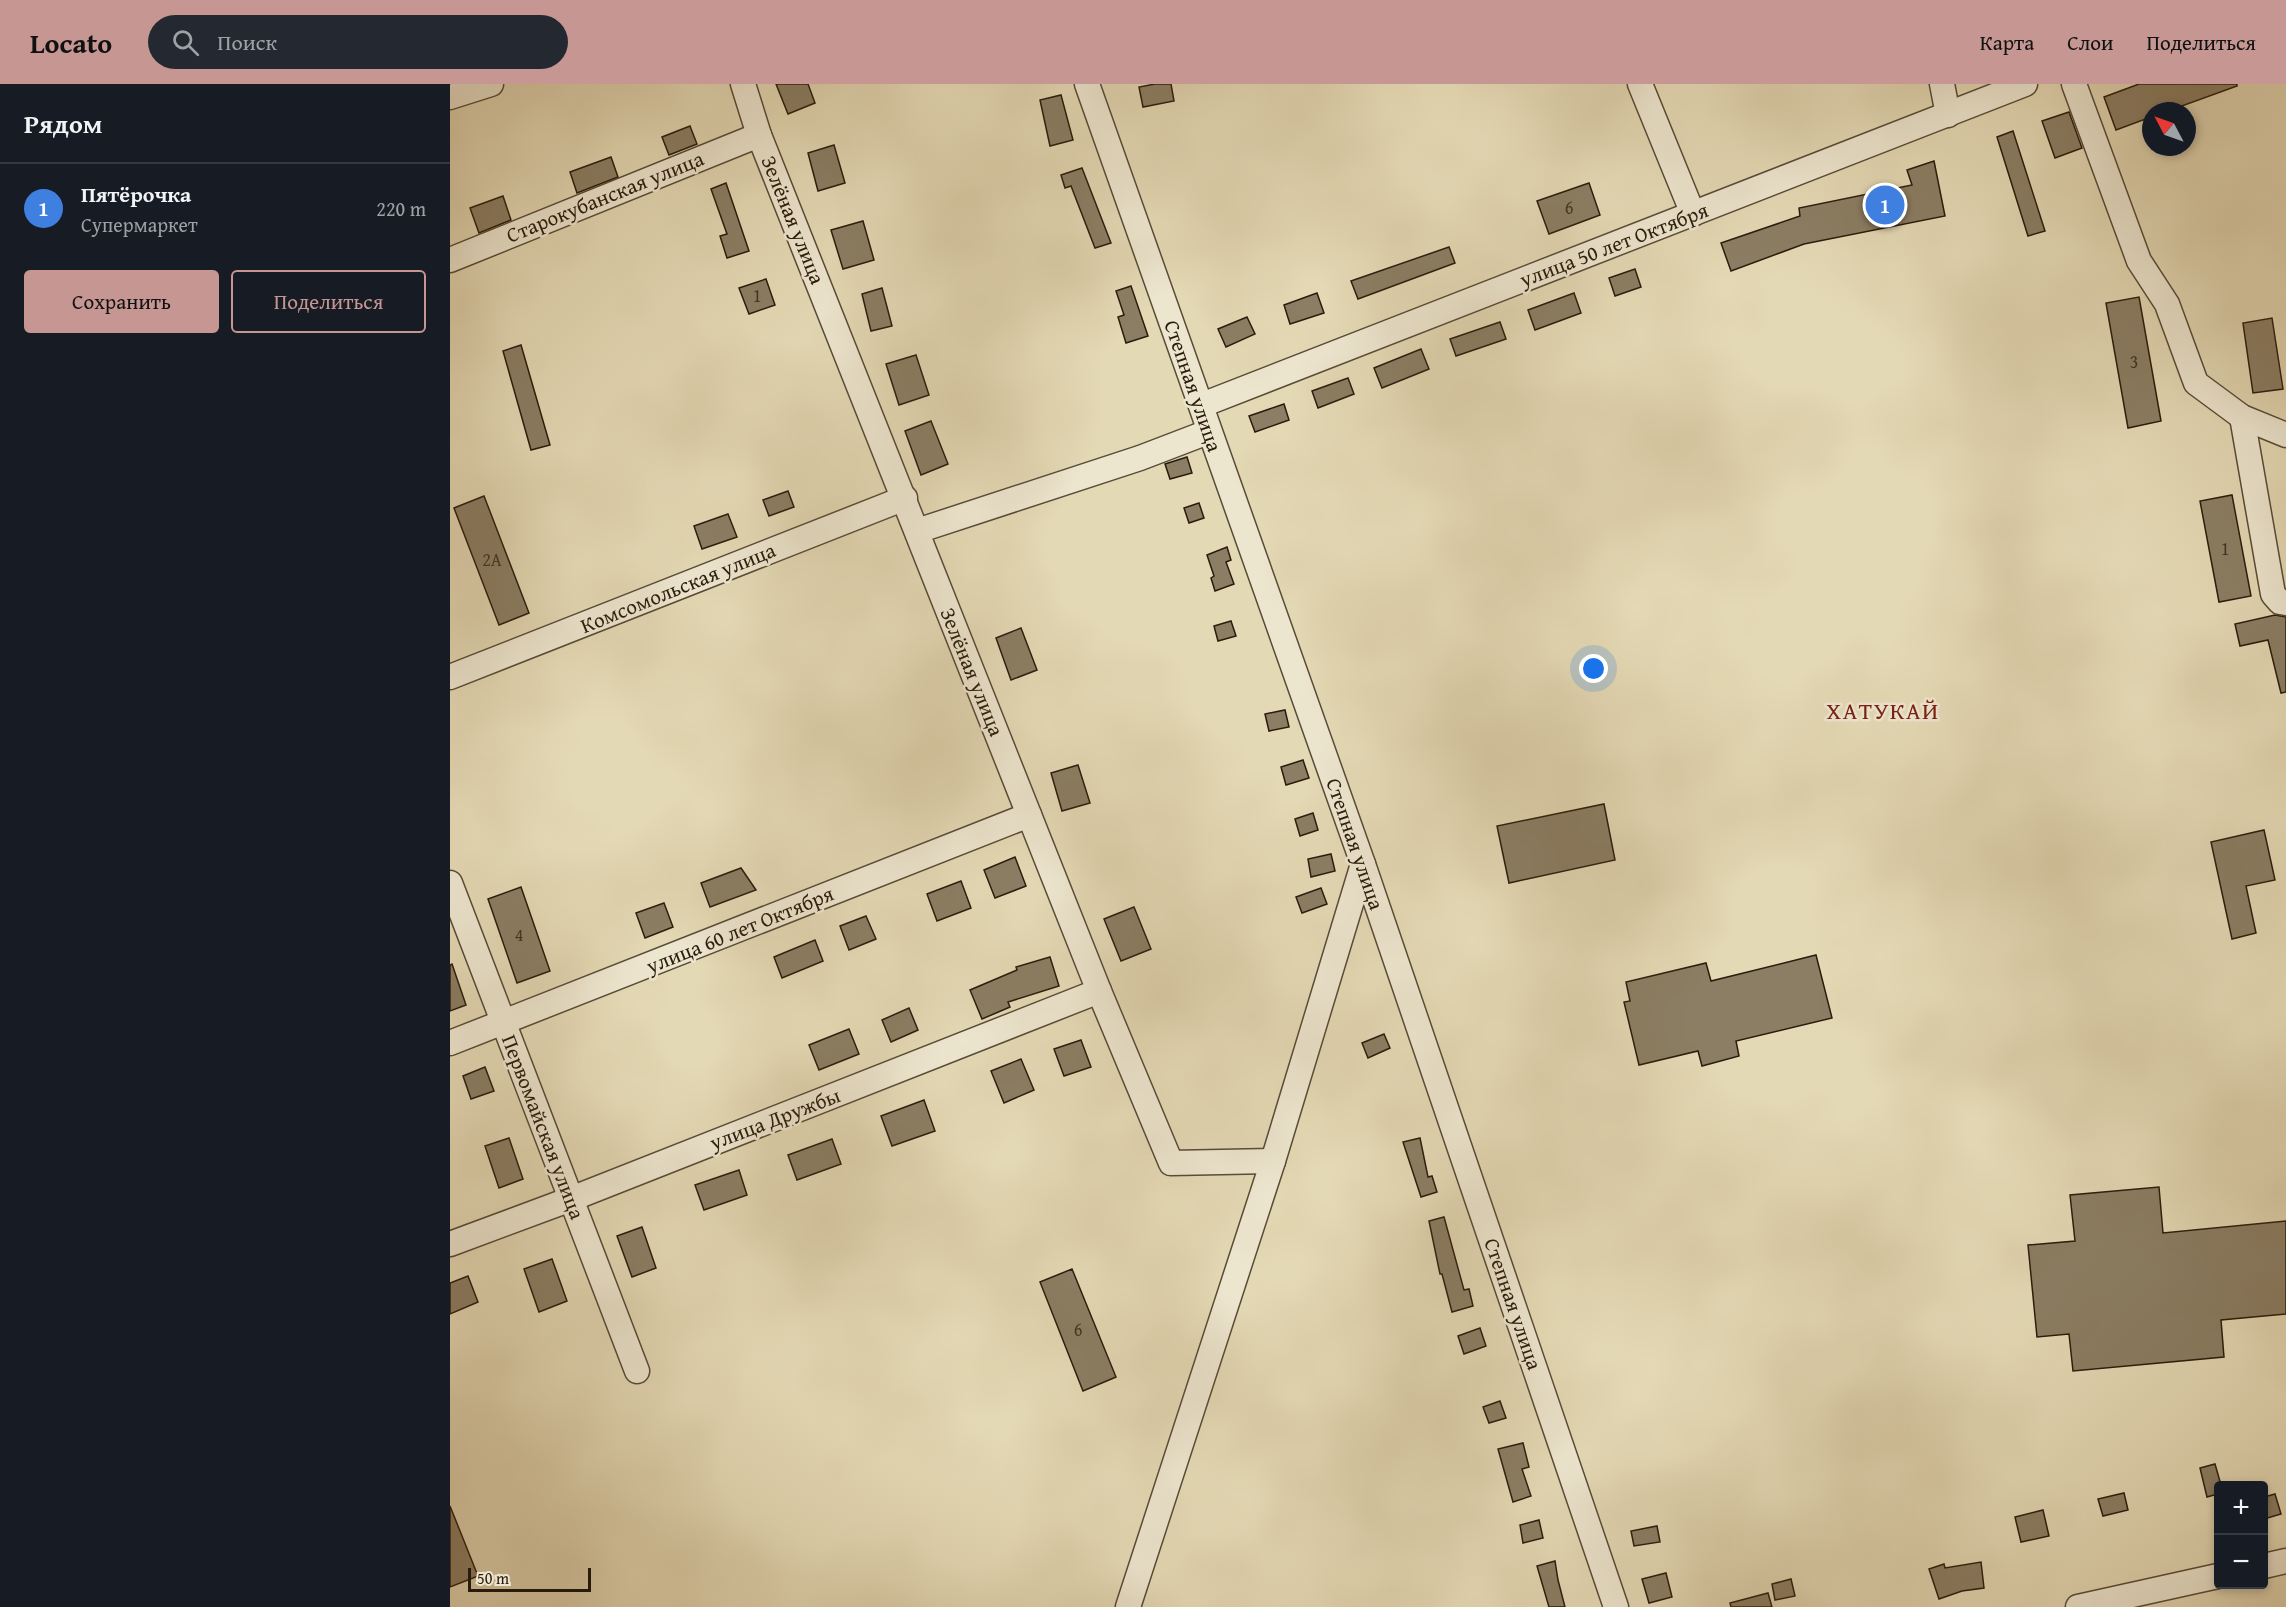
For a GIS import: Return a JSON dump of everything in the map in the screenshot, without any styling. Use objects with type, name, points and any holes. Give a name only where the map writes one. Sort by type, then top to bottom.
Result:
[{"type":"street","points":[[450,97],[491,84]]},
{"type":"street","name":"Зелёная улица","points":[[743,84],[759,135],[905,498],[1099,992],[1171,1163],[1273,1161]]},
{"type":"street","name":"Степная улица","points":[[1087,84],[1202,405],[1208,432],[1363,864],[1616,1607]]},
{"type":"street","points":[[1640,84],[1665,139],[1693,214]]},
{"type":"street","points":[[1942,84],[1948,115]]},
{"type":"street","name":"улица 50 лет Октября","points":[[1202,405],[2025,84]]},
{"type":"street","points":[[2074,84],[2139,261],[2167,304],[2196,383],[2242,417],[2286,435]]},
{"type":"street","name":"Старокубанская улица","points":[[450,260],[759,135]]},
{"type":"street","points":[[2242,417],[2273,594],[2280,602],[2286,603]]},
{"type":"street","points":[[917,531],[1140,458],[1208,432]]},
{"type":"street","name":"Комсомольская улица","points":[[450,677],[905,498]]},
{"type":"street","name":"улица 60 лет Октября","points":[[450,1044],[1029,815]]},
{"type":"street","points":[[1128,1607],[1273,1161],[1363,864]]},
{"type":"street","name":"Первомайская улица","points":[[450,883],[637,1371]]},
{"type":"street","name":"улица Дружбы","points":[[450,1244],[571,1199],[1099,992]]},
{"type":"street","points":[[2268,1565],[2286,1562]]},
{"type":"street","points":[[2078,1607],[2214,1577]]},
{"type":"building","points":[[776,84],[808,84],[815,103],[788,114]]},
{"type":"building","points":[[1171,84],[1174,101],[1143,107],[1139,87]]},
{"type":"building","points":[[2139,84],[2237,84],[2237,86],[2193,102],[2142,102],[2142,120],[2116,130],[2104,97]]},
{"type":"building","points":[[1061,95],[1073,140],[1050,146],[1040,100]]},
{"type":"building","points":[[2069,112],[2082,148],[2055,158],[2042,121]]},
{"type":"building","points":[[690,126],[697,144],[669,155],[662,137]]},
{"type":"building","points":[[2013,131],[2045,231],[2028,236],[1997,137]]},
{"type":"building","points":[[834,145],[845,183],[818,191],[808,153]]},
{"type":"building","points":[[611,157],[618,177],[577,193],[570,172]]},
{"type":"building","points":[[1934,161],[1945,216],[1804,244],[1731,271],[1721,243],[1800,216],[1799,208],[1912,185],[1907,170]]},
{"type":"building","points":[[1082,168],[1111,243],[1095,248],[1071,186],[1065,188],[1061,175]]},
{"type":"building","points":[[726,183],[749,251],[727,258],[720,236],[727,234],[711,189]]},
{"type":"building","points":[[1589,183],[1600,215],[1549,234],[1537,201]]},
{"type":"building","points":[[503,196],[511,220],[479,233],[470,208]]},
{"type":"building","points":[[863,221],[874,260],[843,269],[831,230]]},
{"type":"building","points":[[1449,247],[1455,263],[1358,299],[1351,281]]},
{"type":"building","points":[[1635,269],[1641,287],[1615,296],[1609,278]]},
{"type":"building","points":[[766,279],[775,305],[749,314],[739,288]]},
{"type":"building","points":[[1131,286],[1148,336],[1126,343],[1118,317],[1124,315],[1116,291]]},
{"type":"building","points":[[882,288],[892,326],[871,331],[862,294]]},
{"type":"building","points":[[1317,293],[1324,313],[1290,324],[1284,305]]},
{"type":"building","points":[[1574,293],[1581,313],[1535,330],[1528,310]]},
{"type":"building","points":[[2139,297],[2161,421],[2128,428],[2106,303]]},
{"type":"building","points":[[1247,317],[1255,334],[1226,347],[1218,329]]},
{"type":"building","points":[[2272,318],[2283,389],[2253,393],[2243,323]]},
{"type":"building","points":[[1500,322],[1506,339],[1456,356],[1450,339]]},
{"type":"building","points":[[521,345],[550,445],[531,450],[503,351]]},
{"type":"building","points":[[1421,349],[1429,369],[1382,388],[1374,368]]},
{"type":"building","points":[[916,355],[929,395],[899,405],[886,364]]},
{"type":"building","points":[[1348,378],[1354,394],[1318,408],[1312,391]]},
{"type":"building","points":[[1284,404],[1289,420],[1255,432],[1249,416]]},
{"type":"building","points":[[931,421],[948,464],[921,475],[905,431]]},
{"type":"building","points":[[1187,457],[1192,473],[1170,479],[1165,464]]},
{"type":"building","points":[[788,491],[794,507],[769,516],[763,500]]},
{"type":"building","points":[[2232,495],[2251,596],[2219,602],[2200,501]]},
{"type":"building","points":[[484,496],[529,613],[499,625],[454,508]]},
{"type":"building","points":[[1199,503],[1204,518],[1189,523],[1184,508]]},
{"type":"building","points":[[728,514],[737,537],[702,549],[694,526]]},
{"type":"building","points":[[1227,547],[1231,560],[1226,562],[1234,584],[1215,591],[1211,578],[1214,576],[1207,555]]},
{"type":"building","points":[[2275,615],[2286,617],[2286,692],[2281,693],[2268,640],[2240,646],[2235,624]]},
{"type":"building","points":[[1231,621],[1236,636],[1218,641],[1214,626]]},
{"type":"building","points":[[1021,628],[1037,670],[1011,680],[996,638]]},
{"type":"building","points":[[1285,710],[1289,727],[1269,731],[1265,714]]},
{"type":"building","points":[[1303,760],[1309,778],[1286,785],[1281,767]]},
{"type":"building","points":[[1078,765],[1090,803],[1062,811],[1051,773]]},
{"type":"building","points":[[1604,804],[1615,860],[1509,883],[1497,826]]},
{"type":"building","points":[[1313,813],[1318,830],[1300,836],[1295,819]]},
{"type":"building","points":[[2264,830],[2275,880],[2246,886],[2256,933],[2232,939],[2211,842]]},
{"type":"building","points":[[1331,854],[1335,871],[1311,877],[1308,859]]},
{"type":"building","points":[[1015,857],[1026,886],[995,898],[984,870]]},
{"type":"building","points":[[741,868],[756,890],[710,907],[701,883]]},
{"type":"building","points":[[961,881],[971,908],[937,921],[927,894]]},
{"type":"building","points":[[521,887],[550,971],[517,983],[488,899]]},
{"type":"building","points":[[1321,888],[1327,904],[1302,913],[1296,897]]},
{"type":"building","points":[[664,903],[673,927],[645,938],[636,913]]},
{"type":"building","points":[[1134,907],[1151,949],[1121,961],[1104,919]]},
{"type":"building","points":[[866,916],[876,939],[849,950],[840,926]]},
{"type":"building","points":[[815,940],[823,961],[782,978],[774,957]]},
{"type":"building","points":[[1816,955],[1832,1018],[1736,1041],[1739,1056],[1702,1066],[1698,1051],[1639,1065],[1624,1002],[1630,1001],[1626,982],[1706,963],[1711,981]]},
{"type":"building","points":[[1050,957],[1059,986],[1008,1002],[1010,1007],[982,1019],[970,990],[1017,970],[1016,967]]},
{"type":"building","points":[[452,964],[466,1005],[450,1011],[450,965]]},
{"type":"building","points":[[909,1008],[918,1030],[891,1042],[882,1020]]},
{"type":"building","points":[[849,1029],[859,1054],[819,1070],[809,1045]]},
{"type":"building","points":[[1384,1034],[1390,1048],[1368,1058],[1362,1043]]},
{"type":"building","points":[[1081,1040],[1091,1067],[1064,1076],[1054,1049]]},
{"type":"building","points":[[1021,1059],[1034,1090],[1004,1103],[991,1071]]},
{"type":"building","points":[[485,1067],[494,1091],[471,1099],[463,1076]]},
{"type":"building","points":[[924,1100],[935,1131],[892,1146],[881,1116]]},
{"type":"building","points":[[509,1138],[523,1179],[499,1188],[485,1146]]},
{"type":"building","points":[[1420,1138],[1428,1177],[1432,1176],[1437,1192],[1421,1197],[1403,1142]]},
{"type":"building","points":[[832,1139],[841,1164],[797,1180],[788,1155]]},
{"type":"building","points":[[739,1170],[747,1195],[704,1210],[695,1185]]},
{"type":"building","points":[[2159,1187],[2163,1233],[2286,1221],[2286,1314],[2221,1320],[2224,1357],[2073,1371],[2069,1334],[2037,1337],[2028,1245],[2075,1241],[2070,1195]]},
{"type":"building","points":[[1444,1217],[1464,1290],[1469,1289],[1473,1306],[1452,1312],[1442,1274],[1440,1274],[1429,1221]]},
{"type":"building","points":[[642,1227],[656,1268],[632,1277],[617,1236]]},
{"type":"building","points":[[552,1259],[567,1301],[539,1312],[524,1269]]},
{"type":"building","points":[[1072,1269],[1116,1377],[1083,1391],[1040,1282]]},
{"type":"building","points":[[468,1276],[478,1302],[450,1314],[450,1283]]},
{"type":"building","points":[[1480,1328],[1486,1346],[1464,1354],[1458,1336]]},
{"type":"building","points":[[1500,1401],[1506,1418],[1489,1423],[1483,1407]]},
{"type":"building","points":[[1523,1443],[1529,1467],[1522,1469],[1531,1496],[1513,1502],[1498,1449]]},
{"type":"building","points":[[2215,1464],[2220,1481],[2214,1481],[2214,1495],[2207,1497],[2200,1468]]},
{"type":"building","points":[[2124,1493],[2128,1510],[2103,1516],[2098,1499]]},
{"type":"building","points":[[2275,1494],[2281,1514],[2268,1518],[2268,1496]]},
{"type":"building","points":[[450,1506],[478,1576],[450,1587]]},
{"type":"building","points":[[2043,1510],[2049,1536],[2021,1542],[2015,1517]]},
{"type":"building","points":[[1539,1520],[1543,1538],[1523,1543],[1520,1525]]},
{"type":"building","points":[[1657,1526],[1660,1542],[1634,1546],[1631,1531]]},
{"type":"building","points":[[1555,1561],[1565,1607],[1549,1607],[1537,1566]]},
{"type":"building","points":[[1981,1562],[1984,1588],[1962,1591],[1939,1599],[1929,1569],[1944,1564],[1945,1568]]},
{"type":"building","points":[[1666,1573],[1672,1597],[1649,1603],[1642,1579]]},
{"type":"building","points":[[1791,1579],[1795,1596],[1775,1600],[1772,1584]]},
{"type":"building","points":[[1768,1593],[1772,1607],[1731,1607],[1730,1603]]},
{"type":"place","name":"Пятёрочка","points":[[1885,205]]},
{"type":"district","name":"ХАТУКАЙ","points":[[1883,711]]}]
